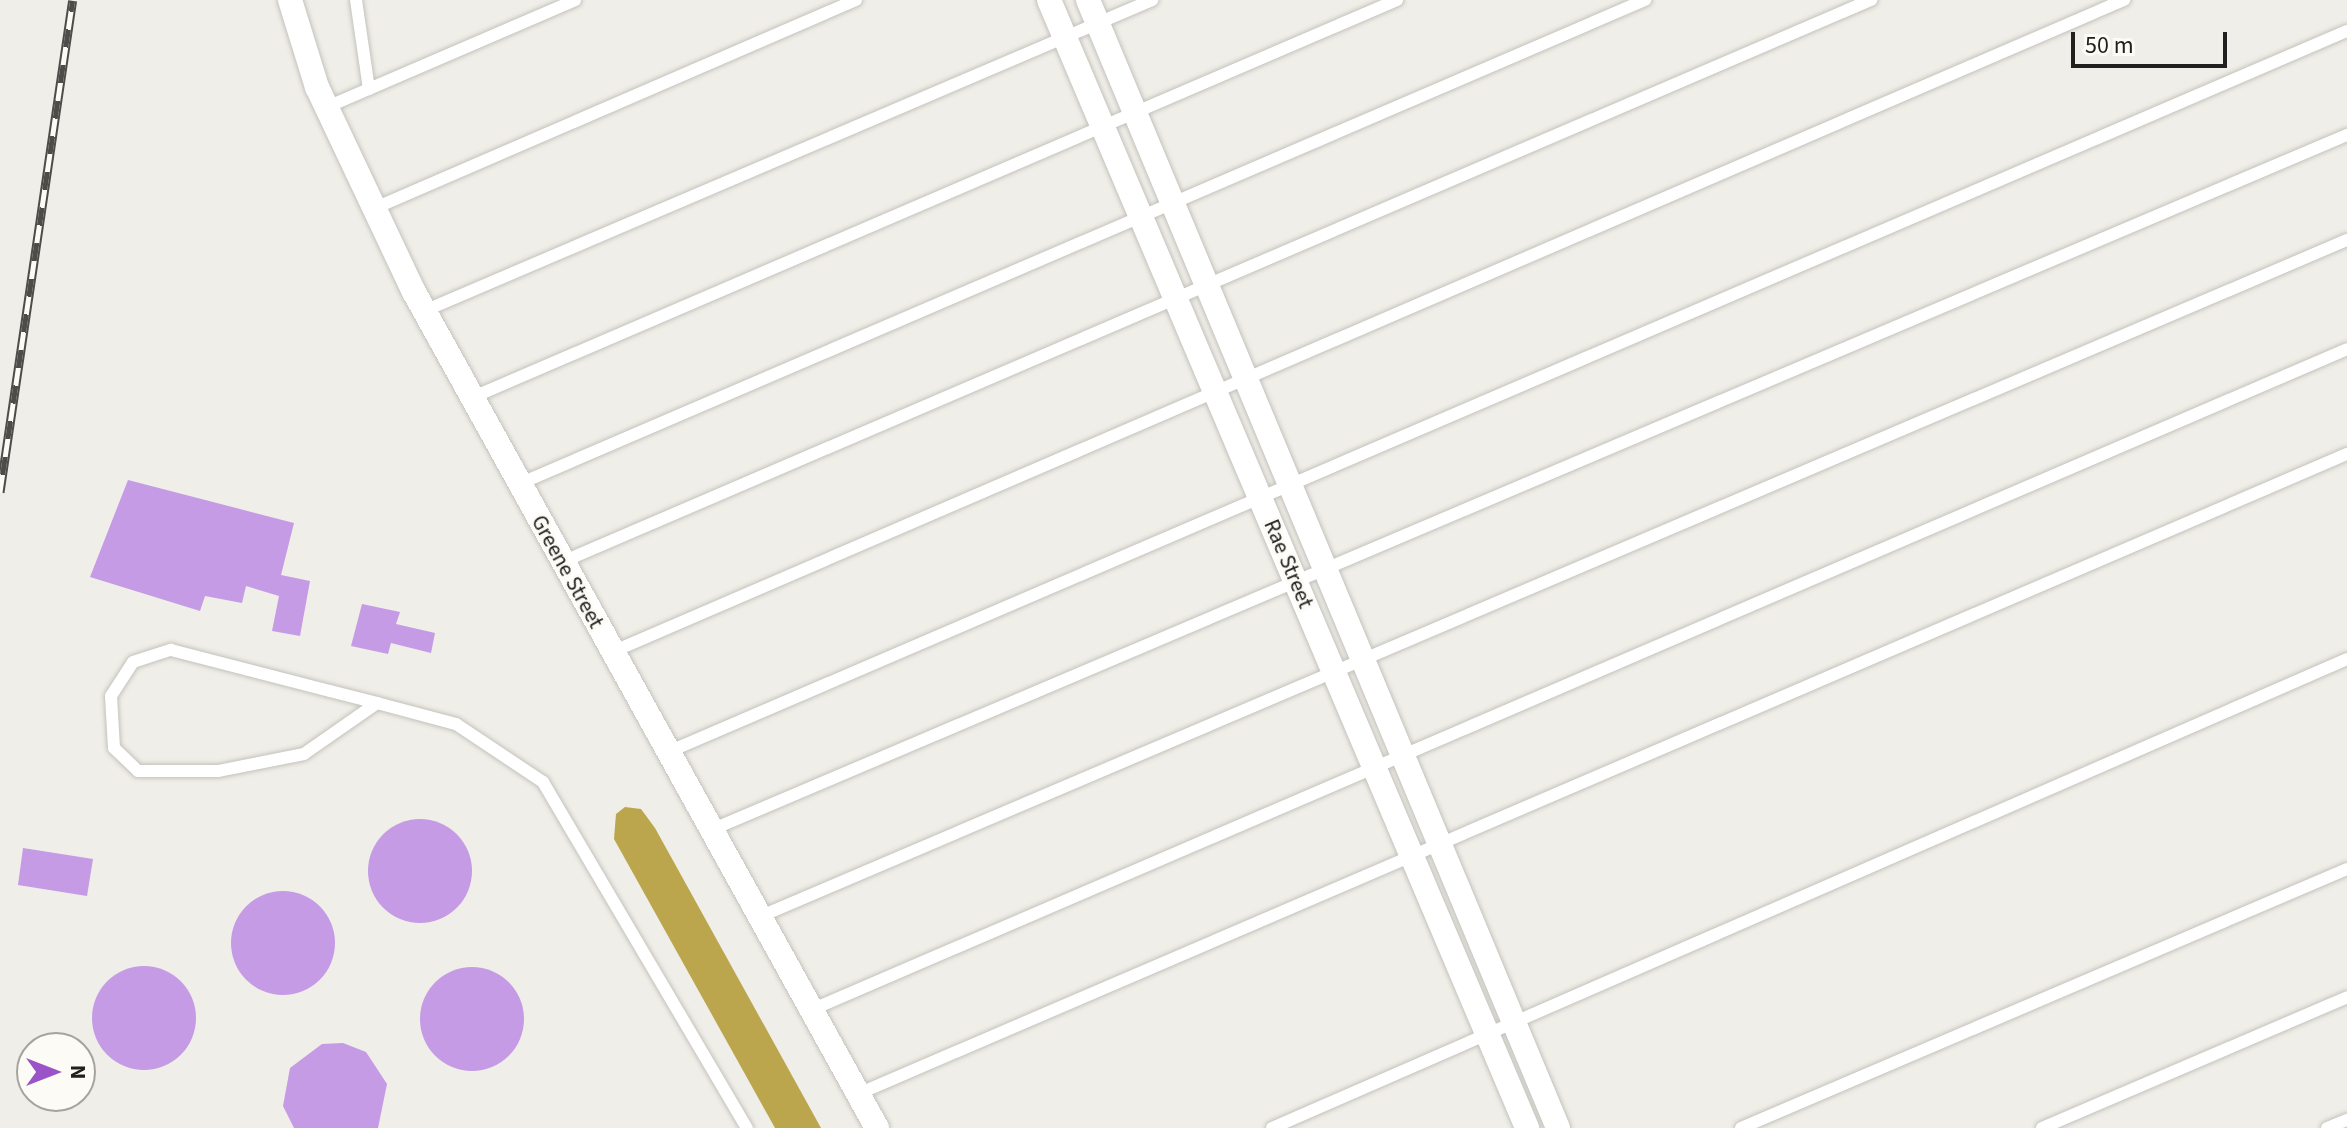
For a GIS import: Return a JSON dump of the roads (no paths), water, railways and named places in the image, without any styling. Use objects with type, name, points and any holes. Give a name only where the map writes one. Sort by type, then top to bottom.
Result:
[{"type":"street","name":"Greene Street","points":[[290,0],[327,107],[424,311],[877,1128]]},
{"type":"street","name":"Rae Street","points":[[1049,0],[1527,1128]]},
{"type":"street","name":"Rae Street","points":[[1088,0],[1170,205],[1558,1128]]},
{"type":"lane","points":[[356,0],[369,89]]},
{"type":"lane","points":[[327,107],[575,0]]},
{"type":"lane","points":[[375,208],[856,0]]},
{"type":"lane","points":[[424,311],[1152,0]]},
{"type":"lane","points":[[471,398],[1397,0]]},
{"type":"lane","points":[[519,484],[1645,0]]},
{"type":"lane","points":[[562,562],[1871,0]]},
{"type":"lane","points":[[612,652],[2124,0]]},
{"type":"lane","points":[[668,752],[2347,31]]},
{"type":"lane","points":[[711,830],[2347,135]]},
{"type":"lane","points":[[759,917],[1332,669],[2347,240]]},
{"type":"lane","points":[[811,1010],[2347,349]]},
{"type":"lane","points":[[858,1094],[2347,454]]},
{"type":"lane","points":[[377,703],[304,754],[218,771],[138,771],[114,748],[111,696],[133,662],[171,650],[377,703],[456,724],[543,782],[747,1128]]},
{"type":"lane","points":[[1272,1128],[2347,659]]},
{"type":"lane","points":[[1741,1128],[2347,869]]},
{"type":"lane","points":[[2042,1128],[2347,997]]},
{"type":"lane","points":[[2327,1128],[2347,1120]]},
{"type":"railway","points":[[0,492],[73,0]]}]
